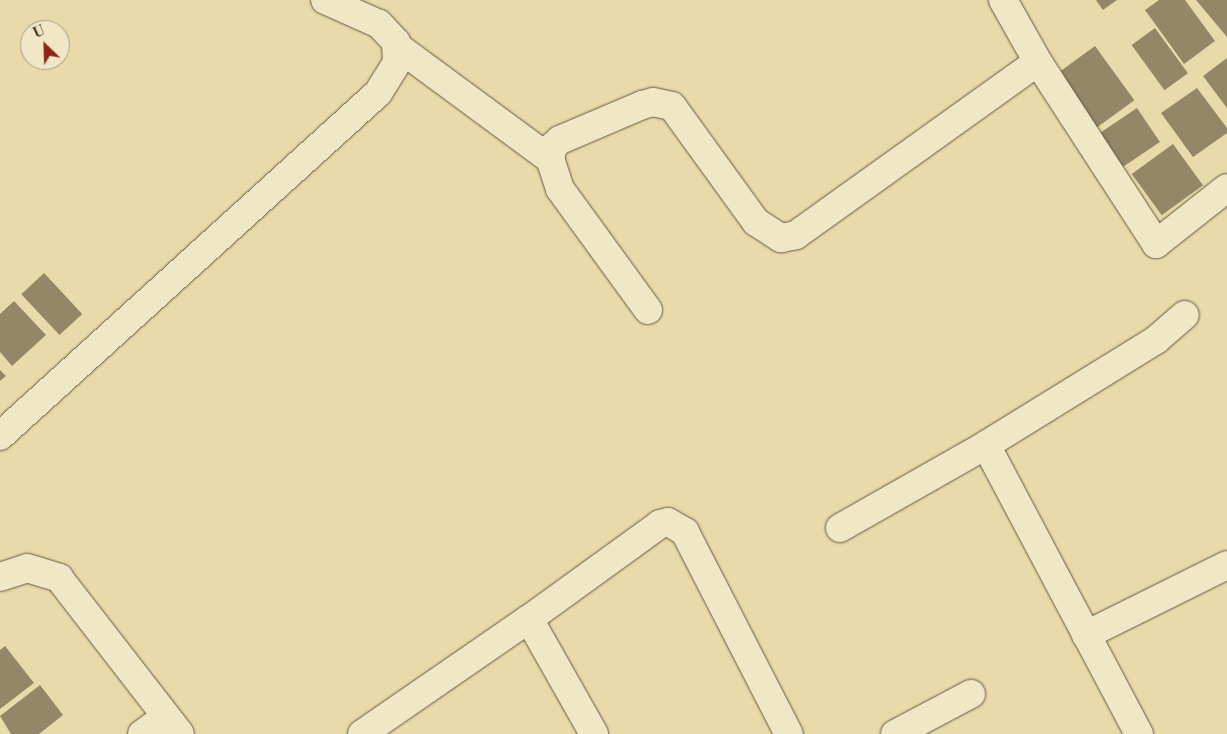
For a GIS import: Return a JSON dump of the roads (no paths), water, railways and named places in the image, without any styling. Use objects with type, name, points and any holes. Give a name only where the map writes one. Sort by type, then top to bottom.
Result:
[{"type":"street","points":[[325,0],[379,24],[398,47],[550,159],[560,189],[648,310]]},
{"type":"street","points":[[1003,0],[1038,62],[1156,244],[1227,188]]},
{"type":"street","points":[[0,436],[378,93],[397,62],[398,47]]},
{"type":"street","points":[[550,159],[554,146],[560,140],[628,110],[653,102],[672,106],[756,222],[782,238],[796,235],[1038,62]]},
{"type":"street","points":[[840,528],[986,445],[1156,340],[1185,315]]},
{"type":"street","points":[[986,445],[1138,734]]},
{"type":"street","points":[[367,733],[660,524],[674,524],[685,532],[789,734]]},
{"type":"street","points":[[1086,635],[1227,565]]},
{"type":"street","points":[[0,577],[26,568],[53,574],[69,588],[173,725],[142,734]]},
{"type":"street","points":[[529,619],[594,734]]},
{"type":"street","points":[[894,734],[970,694]]}]
